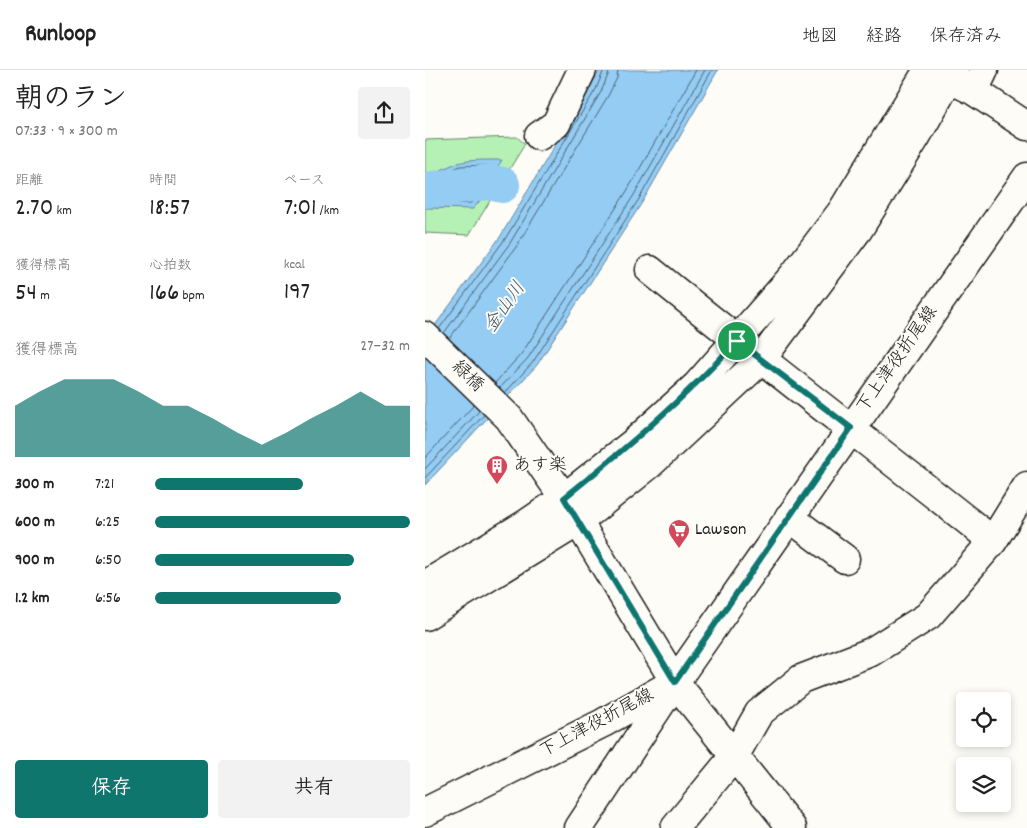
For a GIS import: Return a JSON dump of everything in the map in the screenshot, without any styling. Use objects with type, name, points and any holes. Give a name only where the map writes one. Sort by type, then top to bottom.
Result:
[{"type":"street","points":[[954,75],[1027,126]]},
{"type":"street","points":[[425,585],[527,524],[564,498],[653,424],[697,384],[793,276],[842,211],[954,75]]},
{"type":"street","points":[[425,616],[578,522],[649,465],[761,360],[858,230],[954,75]]},
{"type":"street","points":[[539,136],[555,124],[577,79]]},
{"type":"street","name":"下上津役折尾線","points":[[425,812],[603,723],[675,682],[1027,177]]},
{"type":"street","points":[[650,270],[761,360],[851,428],[993,541]]},
{"type":"street","name":"緑橋","points":[[425,336],[509,418],[564,498],[675,682],[792,828]]},
{"type":"street","points":[[675,828],[735,755],[759,714],[801,679],[871,652],[928,616],[993,541],[1024,495]]},
{"type":"street","points":[[789,517],[845,559]]},
{"type":"street","points":[[579,828],[675,682]]},
{"type":"green space","points":[[517,137],[525,144],[469,235],[425,233],[425,140]]},
{"type":"water","points":[[600,70],[718,70],[643,201],[537,365],[425,485],[425,339],[500,237]]},
{"type":"water","points":[[502,160],[495,171],[503,172],[489,196],[483,197],[473,209],[425,208],[425,180],[436,173],[453,164],[462,162]]},
{"type":"waterway","name":"金山川","points":[[425,190],[489,182],[502,185]]},
{"type":"place","name":"あす楽","points":[[497,485]]},
{"type":"place","name":"Lawson","points":[[679,549]]},
{"type":"route","points":[[737,341],[851,428],[675,682],[564,498],[632,444],[697,384],[737,341]]}]
